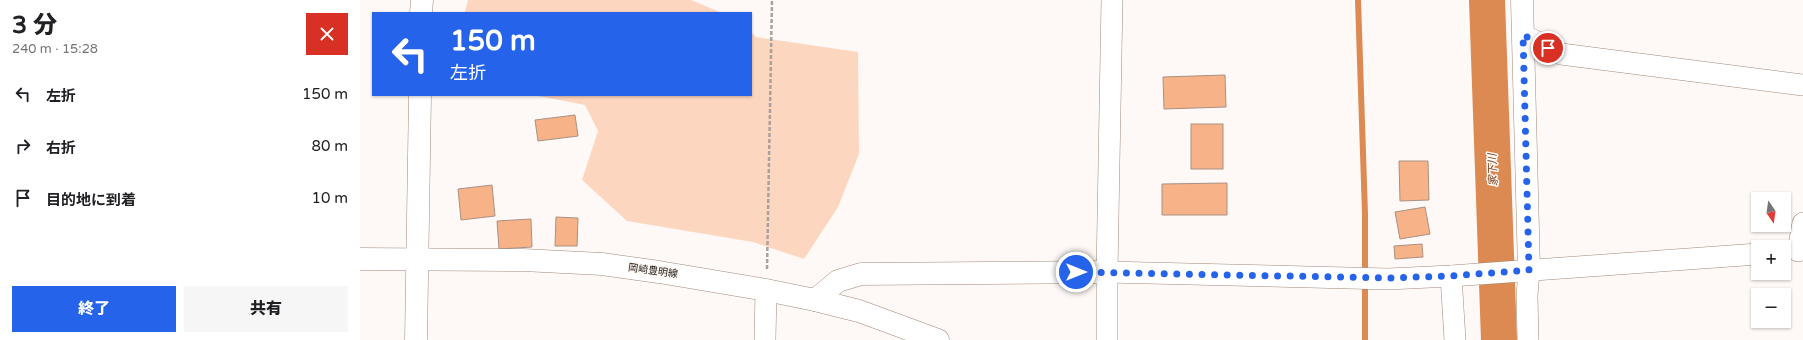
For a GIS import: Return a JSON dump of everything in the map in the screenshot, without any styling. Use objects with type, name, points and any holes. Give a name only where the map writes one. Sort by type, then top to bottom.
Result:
[{"type":"street","points":[[421,12],[422,0]]},
{"type":"street","points":[[1107,340],[1112,0]]},
{"type":"street","points":[[1522,0],[1529,270],[1527,296],[1528,340]]},
{"type":"street","points":[[1523,35],[1561,54],[1803,85]]},
{"type":"street","points":[[416,340],[420,96]]},
{"type":"street","points":[[1795,251],[1803,223]]},
{"type":"street","points":[[815,300],[838,281],[861,274],[1107,272],[1388,278],[1451,276],[1751,254]]},
{"type":"street","name":"岡崎豊明線","points":[[360,258],[417,260],[523,260],[602,264],[766,290],[815,300],[859,311],[938,340]]},
{"type":"street","points":[[1451,276],[1455,340]]},
{"type":"street","points":[[765,340],[766,290]]},
{"type":"path","points":[[766,290],[772,0]]},
{"type":"shaded area","points":[[468,0],[691,0],[720,12],[465,12]]},
{"type":"shaded area","points":[[752,33],[756,37],[858,52],[859,154],[838,207],[804,259],[753,242],[627,221],[582,180],[598,131],[585,105],[539,96],[752,96]]},
{"type":"building","points":[[1225,75],[1226,107],[1164,109],[1163,77]]},
{"type":"building","points":[[575,115],[578,136],[538,141],[535,120]]},
{"type":"building","points":[[1191,124],[1223,124],[1223,169],[1191,169]]},
{"type":"building","points":[[1399,161],[1428,161],[1429,200],[1400,201]]},
{"type":"building","points":[[1227,183],[1227,215],[1162,215],[1162,184]]},
{"type":"building","points":[[492,185],[495,216],[461,220],[458,189]]},
{"type":"building","points":[[1425,207],[1430,234],[1400,239],[1395,212]]},
{"type":"building","points":[[556,217],[578,218],[577,246],[555,246]]},
{"type":"building","points":[[531,219],[532,247],[499,249],[497,221]]},
{"type":"building","points":[[1422,244],[1423,257],[1395,259],[1394,246]]},
{"type":"waterway","points":[[1358,0],[1365,214],[1365,340]]},
{"type":"waterway","name":"家下川","points":[[1487,0],[1499,340]]},
{"type":"route","points":[[1076,272],[1388,278],[1451,276],[1529,270],[1523,35],[1548,48]]}]
